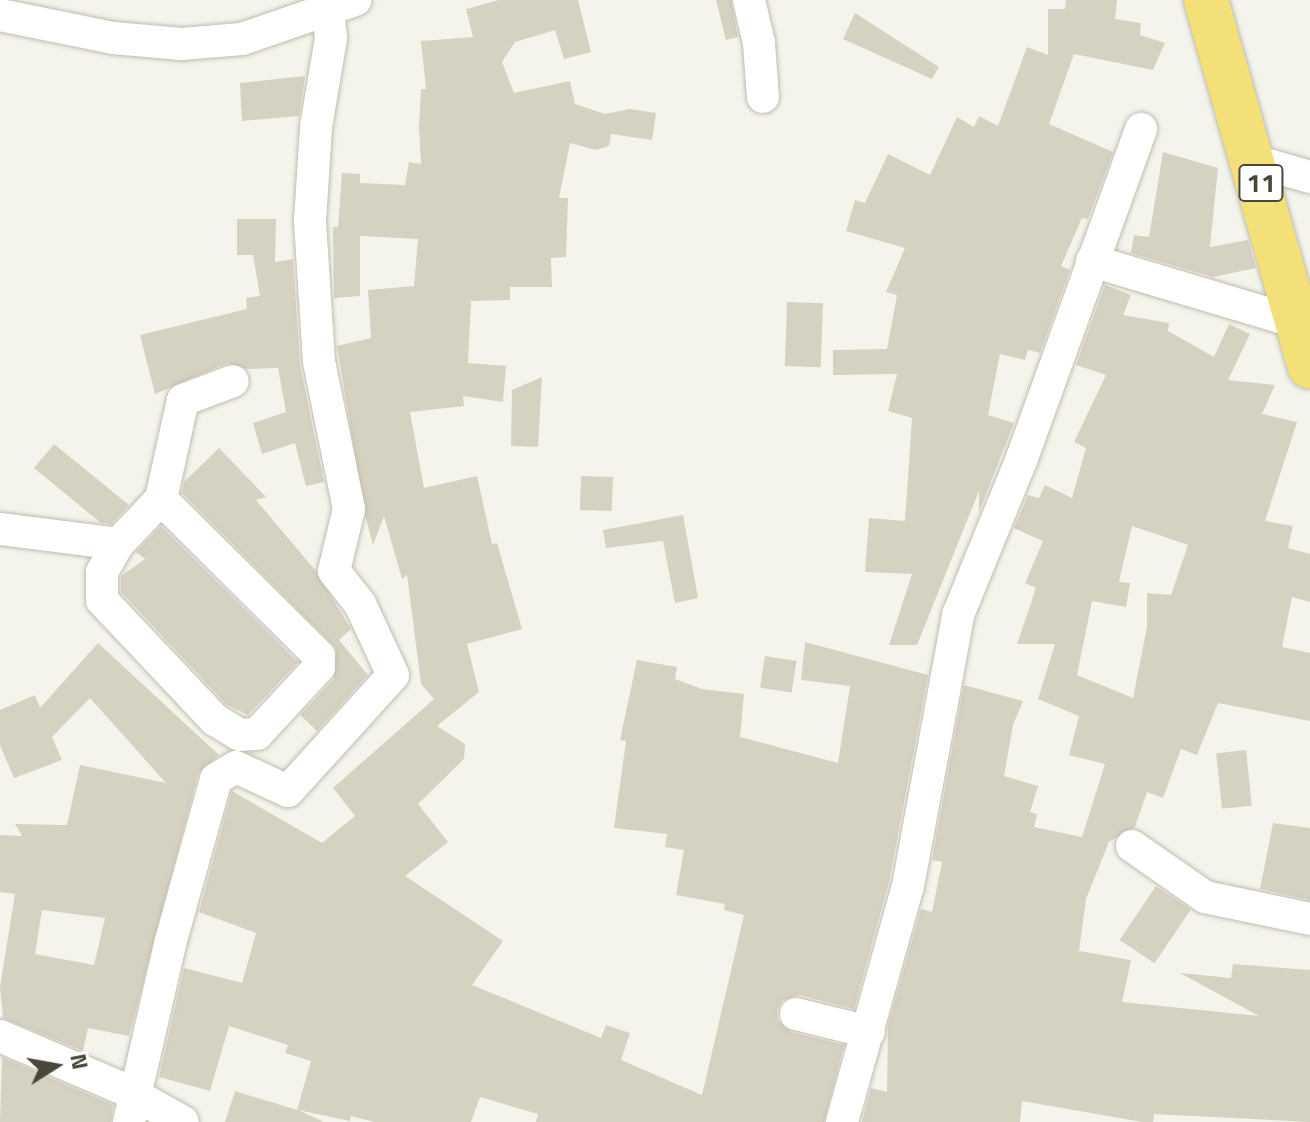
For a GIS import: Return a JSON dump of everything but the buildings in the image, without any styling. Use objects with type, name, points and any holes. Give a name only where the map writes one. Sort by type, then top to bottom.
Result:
[{"type":"highway","name":"11","points":[[1206,0],[1255,161],[1310,367]]},
{"type":"street","points":[[749,0],[759,43],[763,97]]},
{"type":"street","points":[[0,15],[113,38],[182,44],[242,39],[341,4]]},
{"type":"street","points":[[133,1108],[170,944],[216,779],[236,767],[288,791],[393,675],[360,604],[334,571],[349,509],[319,361],[310,221],[316,127],[331,38],[341,4]]},
{"type":"street","points":[[842,1122],[869,1032],[934,768],[958,615],[1017,472],[1141,129]]},
{"type":"street","points":[[1255,161],[1310,177]]},
{"type":"street","points":[[1092,261],[1297,322]]},
{"type":"street","points":[[161,499],[319,656],[319,667],[257,734],[240,735],[215,720],[102,600],[102,572],[118,544],[161,499],[183,400],[233,381]]},
{"type":"street","points":[[0,529],[118,544]]},
{"type":"street","points":[[1132,846],[1205,897],[1310,919]]},
{"type":"street","points":[[796,1014],[869,1032]]},
{"type":"street","points":[[0,1036],[133,1108],[183,1122]]}]
